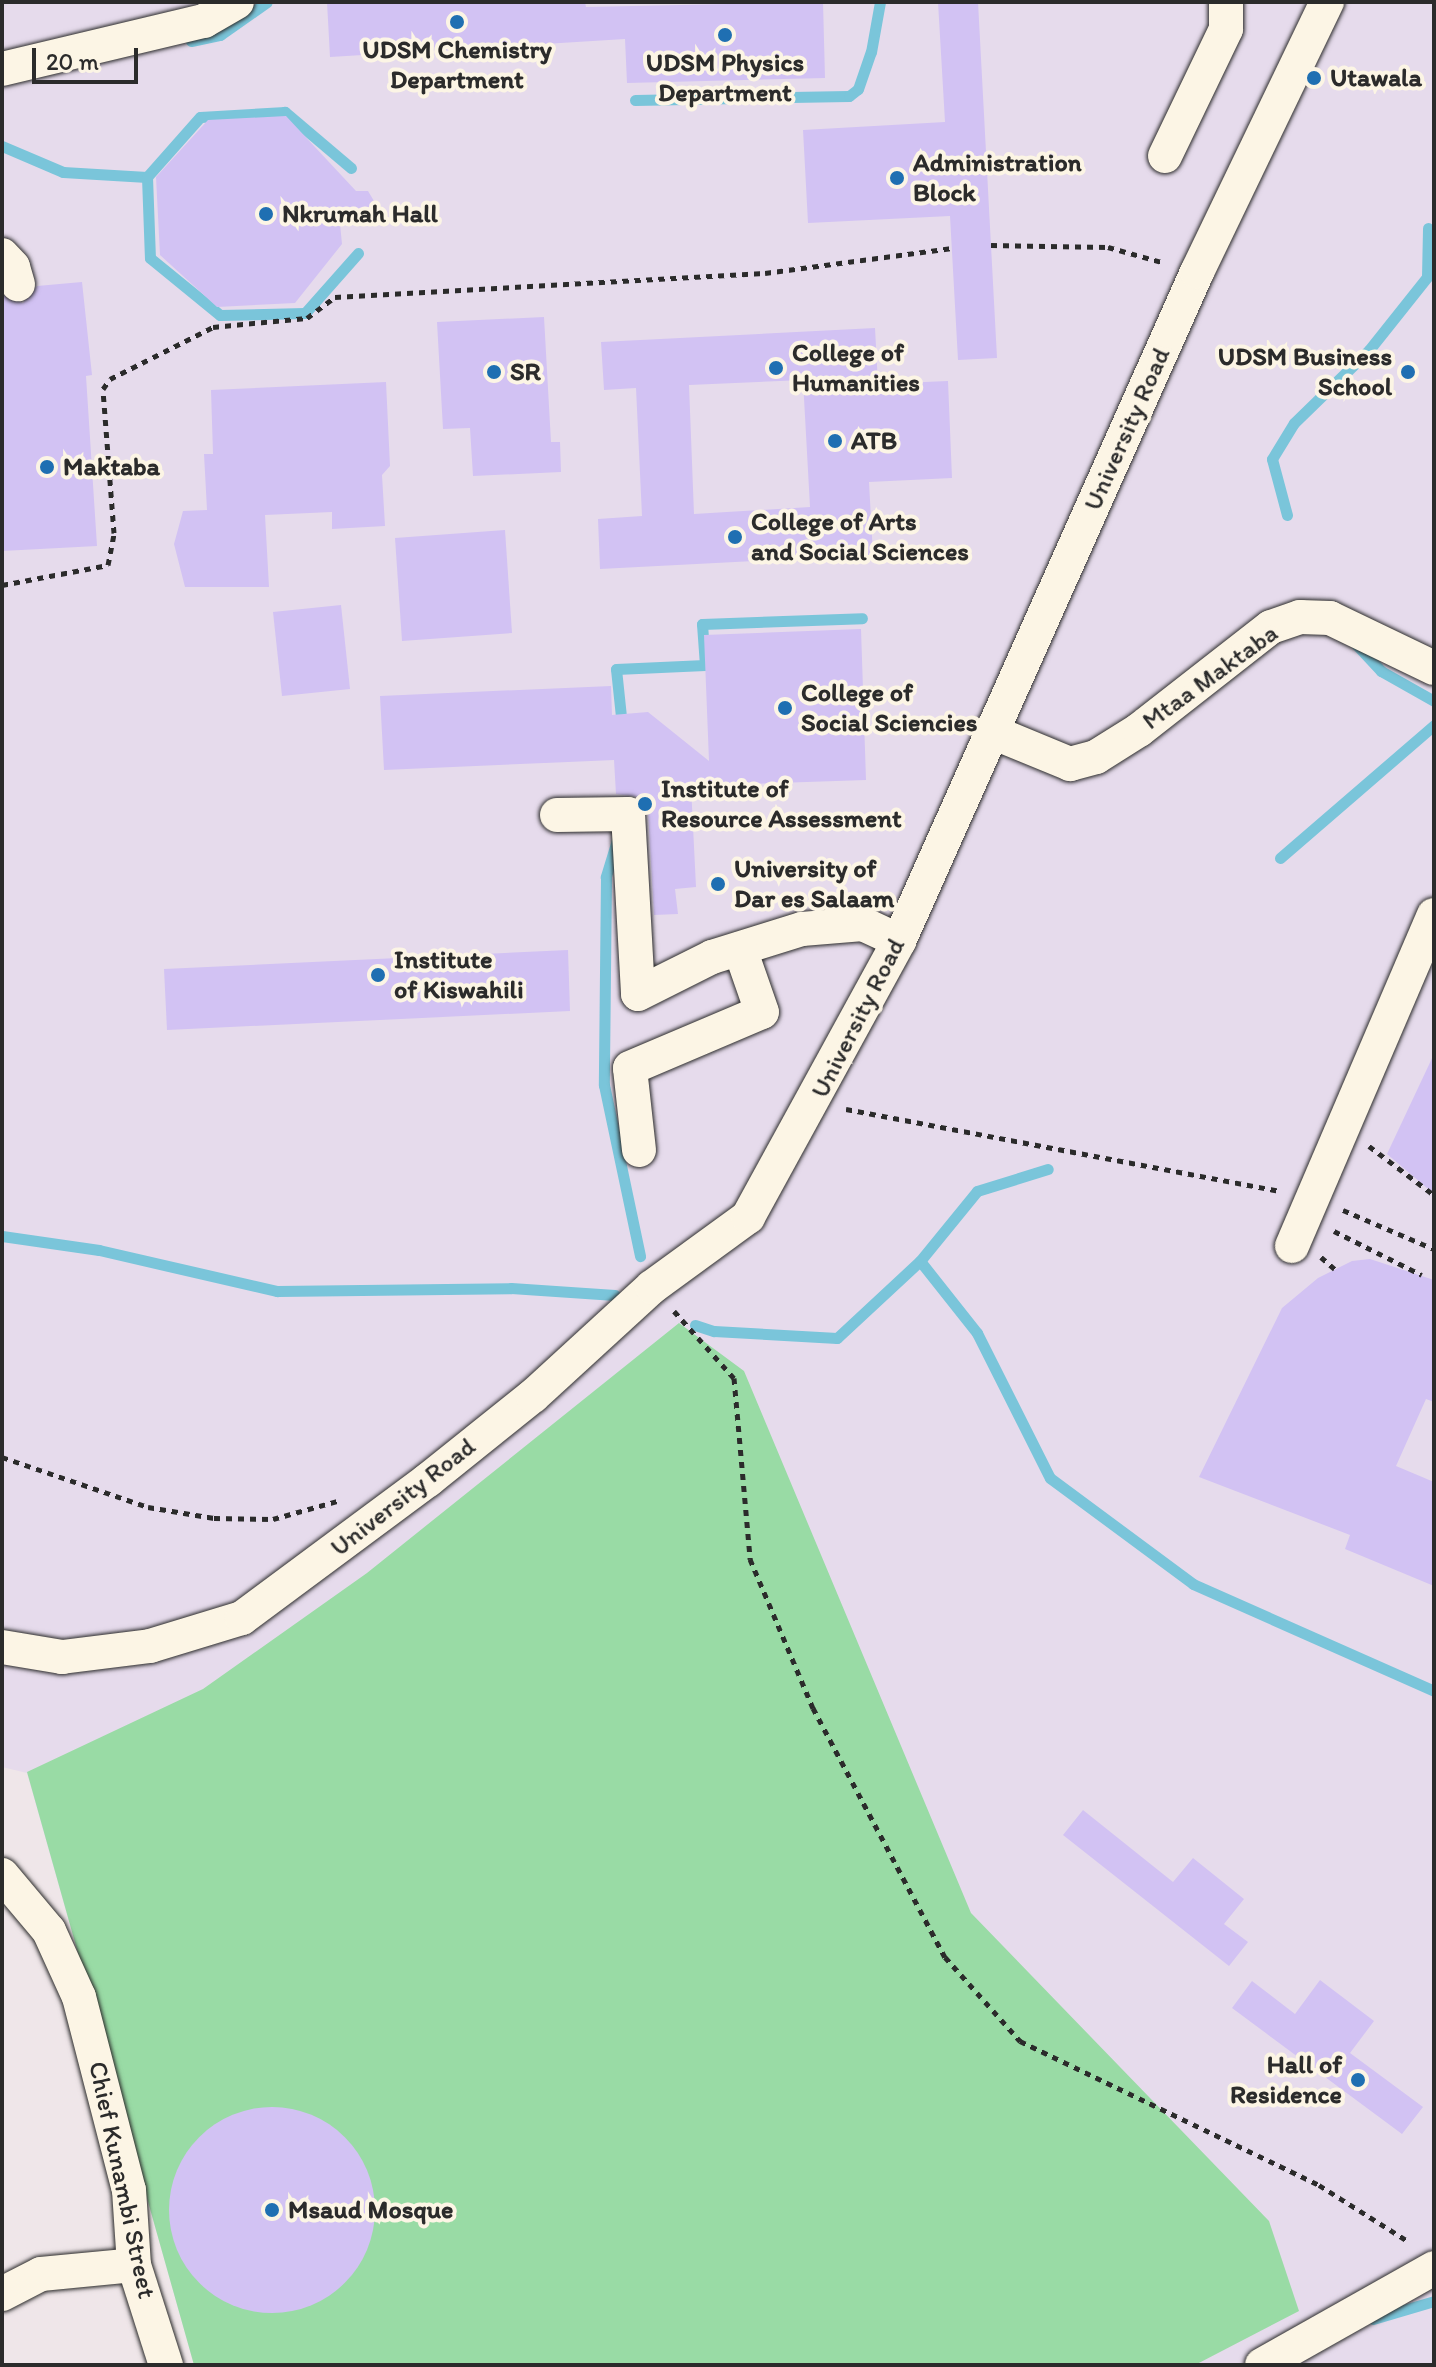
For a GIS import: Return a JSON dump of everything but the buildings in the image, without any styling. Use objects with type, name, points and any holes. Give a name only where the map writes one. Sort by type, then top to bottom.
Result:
[{"type":"street","points":[[2,69],[204,21],[237,2]]},
{"type":"street","points":[[1165,156],[1226,29],[1226,2]]},
{"type":"street","name":"University Road","points":[[2,1647],[62,1657],[150,1646],[242,1618],[533,1396],[652,1287],[748,1217],[815,1103],[899,941],[1197,272],[1327,2]]},
{"type":"street","name":"Mtaa Maktaba","points":[[990,731],[1070,764],[1096,757],[1139,730],[1271,627],[1300,617],[1330,618],[1434,668]]},
{"type":"street","points":[[557,815],[628,814],[638,994],[740,949],[802,929],[863,924],[899,941]]},
{"type":"street","points":[[1303,1220],[1434,915]]},
{"type":"street","points":[[639,1150],[630,1068],[762,1012],[740,949]]},
{"type":"street","name":"Chief Kunambi Street","points":[[2,1875],[49,1931],[79,1997],[129,2190],[134,2265],[166,2365]]},
{"type":"street","points":[[1262,2365],[1428,2259]]},
{"type":"street","points":[[2,2294],[41,2274],[134,2265]]},
{"type":"path","points":[[991,245],[1108,247],[1197,272]]},
{"type":"path","points":[[2,585],[108,565],[114,533],[103,389],[110,379],[213,327],[307,318],[335,297],[765,273],[952,248]]},
{"type":"path","points":[[815,1103],[1434,1249]]},
{"type":"path","points":[[1343,1126],[1434,1195]]},
{"type":"path","points":[[1303,1220],[1422,1275]]},
{"type":"path","points":[[652,1287],[734,1378],[750,1559],[813,1708],[945,1957],[1020,2041],[1319,2185],[1428,2259]]},
{"type":"path","points":[[2,1457],[148,1507],[214,1518],[273,1519],[357,1496]]},
{"type":"shaded area","name":"University of Dar es Salaam","points":[[2,2],[1434,2],[1434,2365],[194,2365],[27,1773],[2,1767]]},
{"type":"green space","points":[[679,1323],[744,1371],[971,1913],[1269,2221],[1299,2311],[1195,2365],[194,2365],[27,1772],[203,1689],[367,1573]]},
{"type":"waterway","points":[[191,41],[220,35],[267,2]]},
{"type":"waterway","points":[[635,100],[849,96],[858,89],[871,52],[880,2]]},
{"type":"waterway","points":[[351,168],[285,112],[200,117],[147,177],[150,258],[220,315],[305,313],[358,253]]},
{"type":"waterway","points":[[2,146],[63,172],[147,177]]},
{"type":"waterway","points":[[1287,515],[1272,459],[1294,423],[1369,350],[1427,277],[1428,228]]},
{"type":"waterway","points":[[622,726],[616,669],[705,665],[702,624],[862,618]]},
{"type":"waterway","points":[[1354,642],[1381,671],[1434,701]]},
{"type":"waterway","points":[[1280,858],[1434,725]]},
{"type":"waterway","points":[[617,840],[606,877],[604,1085],[640,1256]]},
{"type":"waterway","points":[[695,1325],[714,1331],[837,1338],[920,1261],[977,1191],[1048,1169]]},
{"type":"waterway","points":[[2,1236],[99,1250],[277,1291],[511,1288],[615,1295]]},
{"type":"waterway","points":[[920,1261],[977,1333],[1050,1478],[1193,1584],[1434,1691]]},
{"type":"waterway","points":[[1373,2319],[1434,2301]]},
{"type":"place","name":"UDSM Chemistry Department","points":[[457,22]]},
{"type":"place","name":"UDSM Physics Department","points":[[725,35]]},
{"type":"place","name":"Utawala","points":[[1314,78]]},
{"type":"place","name":"Administration Block","points":[[897,178]]},
{"type":"place","name":"Nkrumah Hall","points":[[266,214]]},
{"type":"place","name":"College of Humanities","points":[[776,368]]},
{"type":"place","name":"SR","points":[[494,372]]},
{"type":"place","name":"UDSM Business School","points":[[1408,372]]},
{"type":"place","name":"ATB","points":[[835,441]]},
{"type":"place","name":"Maktaba","points":[[47,467]]},
{"type":"place","name":"College of Arts and Social Sciences","points":[[735,537]]},
{"type":"place","name":"College of Social Sciencies","points":[[785,708]]},
{"type":"place","name":"Institute of Resource Assessment","points":[[645,804]]},
{"type":"place","name":"University of Dar es Salaam","points":[[718,884]]},
{"type":"place","name":"Institute of Kiswahili","points":[[378,975]]},
{"type":"place","name":"Hall of Residence","points":[[1358,2080]]},
{"type":"place","name":"Msaud Mosque","points":[[272,2210]]}]
